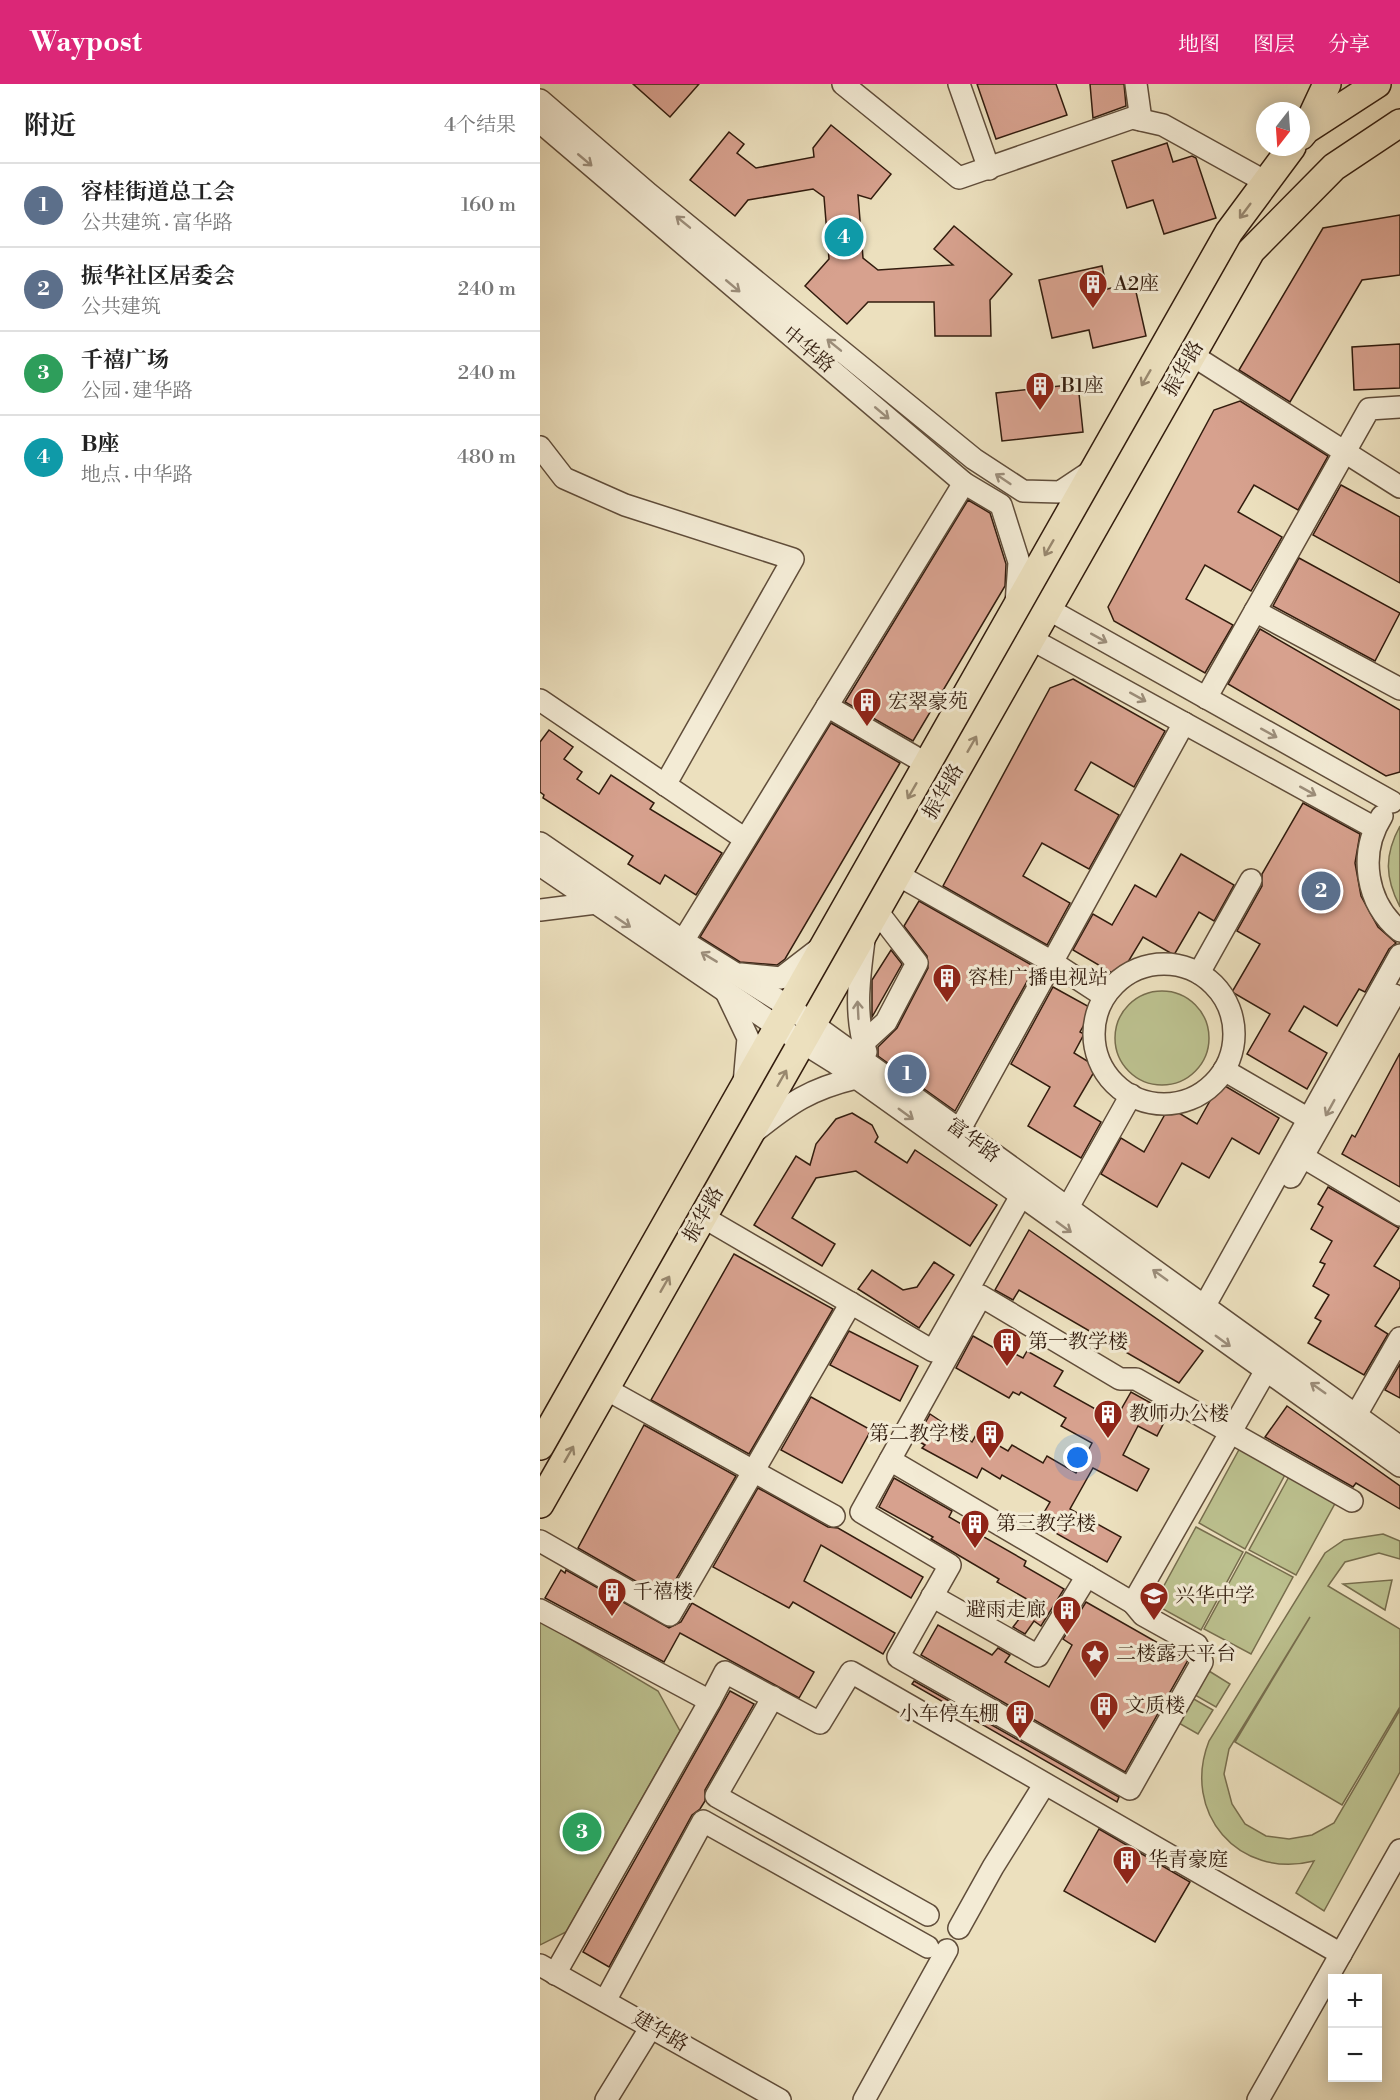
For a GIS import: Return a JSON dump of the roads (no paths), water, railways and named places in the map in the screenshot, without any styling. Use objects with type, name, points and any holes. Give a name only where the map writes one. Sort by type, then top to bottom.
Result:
[{"type":"main road","points":[[1310,118],[1328,84]]},
{"type":"main road","name":"振华路","points":[[1310,130],[1377,84]]},
{"type":"main road","name":"振华路","points":[[540,1504],[1251,251],[1334,167],[1400,123]]},
{"type":"main road","points":[[1368,144],[1400,140]]},
{"type":"main road","name":"振华路","points":[[540,1446],[1229,232],[1286,156]]},
{"type":"street","points":[[843,84],[959,178],[1132,118],[1163,125],[1266,182]]},
{"type":"street","points":[[959,84],[988,169]]},
{"type":"street","points":[[1136,84],[1141,120]]},
{"type":"street","name":"中华路","points":[[540,100],[677,216],[974,459],[1009,483],[1023,491],[1060,492],[1094,470]]},
{"type":"street","name":"中华路","points":[[540,122],[964,483],[1001,505],[1019,562],[1016,605]]},
{"type":"street","points":[[1192,355],[1400,487]]},
{"type":"street","points":[[1206,698],[1369,409],[1400,407]]},
{"type":"street","points":[[540,447],[564,478],[605,496],[793,559],[665,785]]},
{"type":"street","points":[[683,941],[964,483]]},
{"type":"street","points":[[1048,609],[1206,698],[1396,799],[1375,828],[1368,852],[1368,877],[1376,901],[1390,922],[1400,931]]},
{"type":"street","points":[[1255,611],[1400,689]]},
{"type":"street","points":[[1031,639],[1375,828]]},
{"type":"street","points":[[540,700],[746,839]]},
{"type":"street","points":[[827,705],[927,764]]},
{"type":"street","points":[[959,1131],[1184,723]]},
{"type":"street","name":"富华路","points":[[540,843],[683,941],[730,982]]},
{"type":"street","name":"富华路","points":[[540,865],[596,903],[730,982],[808,1033],[863,1072],[1021,1196],[1400,1466]]},
{"type":"street","points":[[898,875],[1052,962],[1104,996]]},
{"type":"street","points":[[1199,973],[1251,880]]},
{"type":"street","points":[[540,910],[596,903]]},
{"type":"street","points":[[863,1043],[886,1022],[917,963],[871,922]]},
{"type":"street","points":[[749,1136],[787,1106],[823,1085],[863,1072],[863,1043],[857,990],[871,922]]},
{"type":"street","points":[[743,1088],[748,1038],[730,982],[781,978],[825,944]]},
{"type":"street","points":[[1209,1311],[1307,1118],[1400,955]]},
{"type":"street","points":[[1157,964],[1179,965],[1199,973],[1216,987],[1228,1006],[1234,1027],[1232,1050],[1224,1070],[1210,1086],[1192,1098],[1172,1103],[1151,1102],[1131,1095],[1113,1081],[1100,1062],[1097,1052],[1094,1040],[1095,1017],[1104,996],[1118,980],[1137,969],[1157,964]]},
{"type":"street","points":[[1209,1311],[1303,1157],[1400,984]]},
{"type":"street","points":[[1224,1070],[1307,1118]]},
{"type":"street","name":"富华路","points":[[863,1072],[959,1131],[1400,1447]]},
{"type":"street","points":[[1067,1209],[1131,1095]]},
{"type":"street","points":[[1303,1157],[1400,1215]]},
{"type":"street","points":[[703,1217],[933,1351],[1021,1196]]},
{"type":"street","points":[[890,1460],[1133,1603],[1143,1615],[1197,1645],[1202,1662],[1130,1789],[898,1657],[950,1565],[861,1512],[981,1296],[1120,1379],[1136,1378],[1352,1501]]},
{"type":"street","points":[[540,1541],[670,1615],[851,1303]]},
{"type":"street","points":[[1356,1415],[1400,1338]]},
{"type":"street","points":[[1133,1603],[1265,1372]]},
{"type":"street","points":[[606,1389],[834,1516]]},
{"type":"street","points":[[932,1596],[1038,1656],[1087,1576]]},
{"type":"street","points":[[540,1610],[710,1701]]},
{"type":"street","points":[[547,1970],[710,1701],[725,1672],[820,1723],[851,1672],[1341,1954]]},
{"type":"street","points":[[605,2001],[772,1697]]},
{"type":"street","points":[[864,2100],[938,1948],[957,1941],[960,1928],[993,1867],[1044,1785]]},
{"type":"street","points":[[716,1796],[928,1915]]},
{"type":"street","points":[[703,1821],[938,1948]]},
{"type":"street","points":[[1258,2100],[1400,1850]]},
{"type":"street","points":[[938,1948],[920,1931],[928,1915],[941,1911],[947,1912],[953,1916],[960,1928]]},
{"type":"street","name":"建华路","points":[[547,1970],[780,2100]]},
{"type":"street","points":[[606,2100],[651,2027]]},
{"type":"place","name":"B座","points":[[844,237]]},
{"type":"place","name":"A2座","points":[[1093,310]]},
{"type":"place","name":"B1座","points":[[1040,412]]},
{"type":"place","name":"宏翠豪苑","points":[[867,728]]},
{"type":"place","name":"振华社区居委会","points":[[1321,891]]},
{"type":"place","name":"容桂广播电视站","points":[[947,1004]]},
{"type":"place","name":"容桂街道总工会","points":[[907,1074]]},
{"type":"place","name":"第一教学楼","points":[[1007,1368]]},
{"type":"place","name":"教师办公楼","points":[[1108,1440]]},
{"type":"place","name":"第二教学楼","points":[[990,1460]]},
{"type":"place","name":"第三教学楼","points":[[975,1550]]},
{"type":"place","name":"千禧楼","points":[[612,1618]]},
{"type":"place","name":"兴华中学","points":[[1154,1622]]},
{"type":"place","name":"避雨走廊","points":[[1067,1636]]},
{"type":"place","name":"二楼露天平台","points":[[1095,1680]]},
{"type":"place","name":"文质楼","points":[[1104,1732]]},
{"type":"place","name":"小车停车棚","points":[[1020,1740]]},
{"type":"place","name":"千禧广场","points":[[582,1832]]},
{"type":"place","name":"华青豪庭","points":[[1127,1886]]}]
